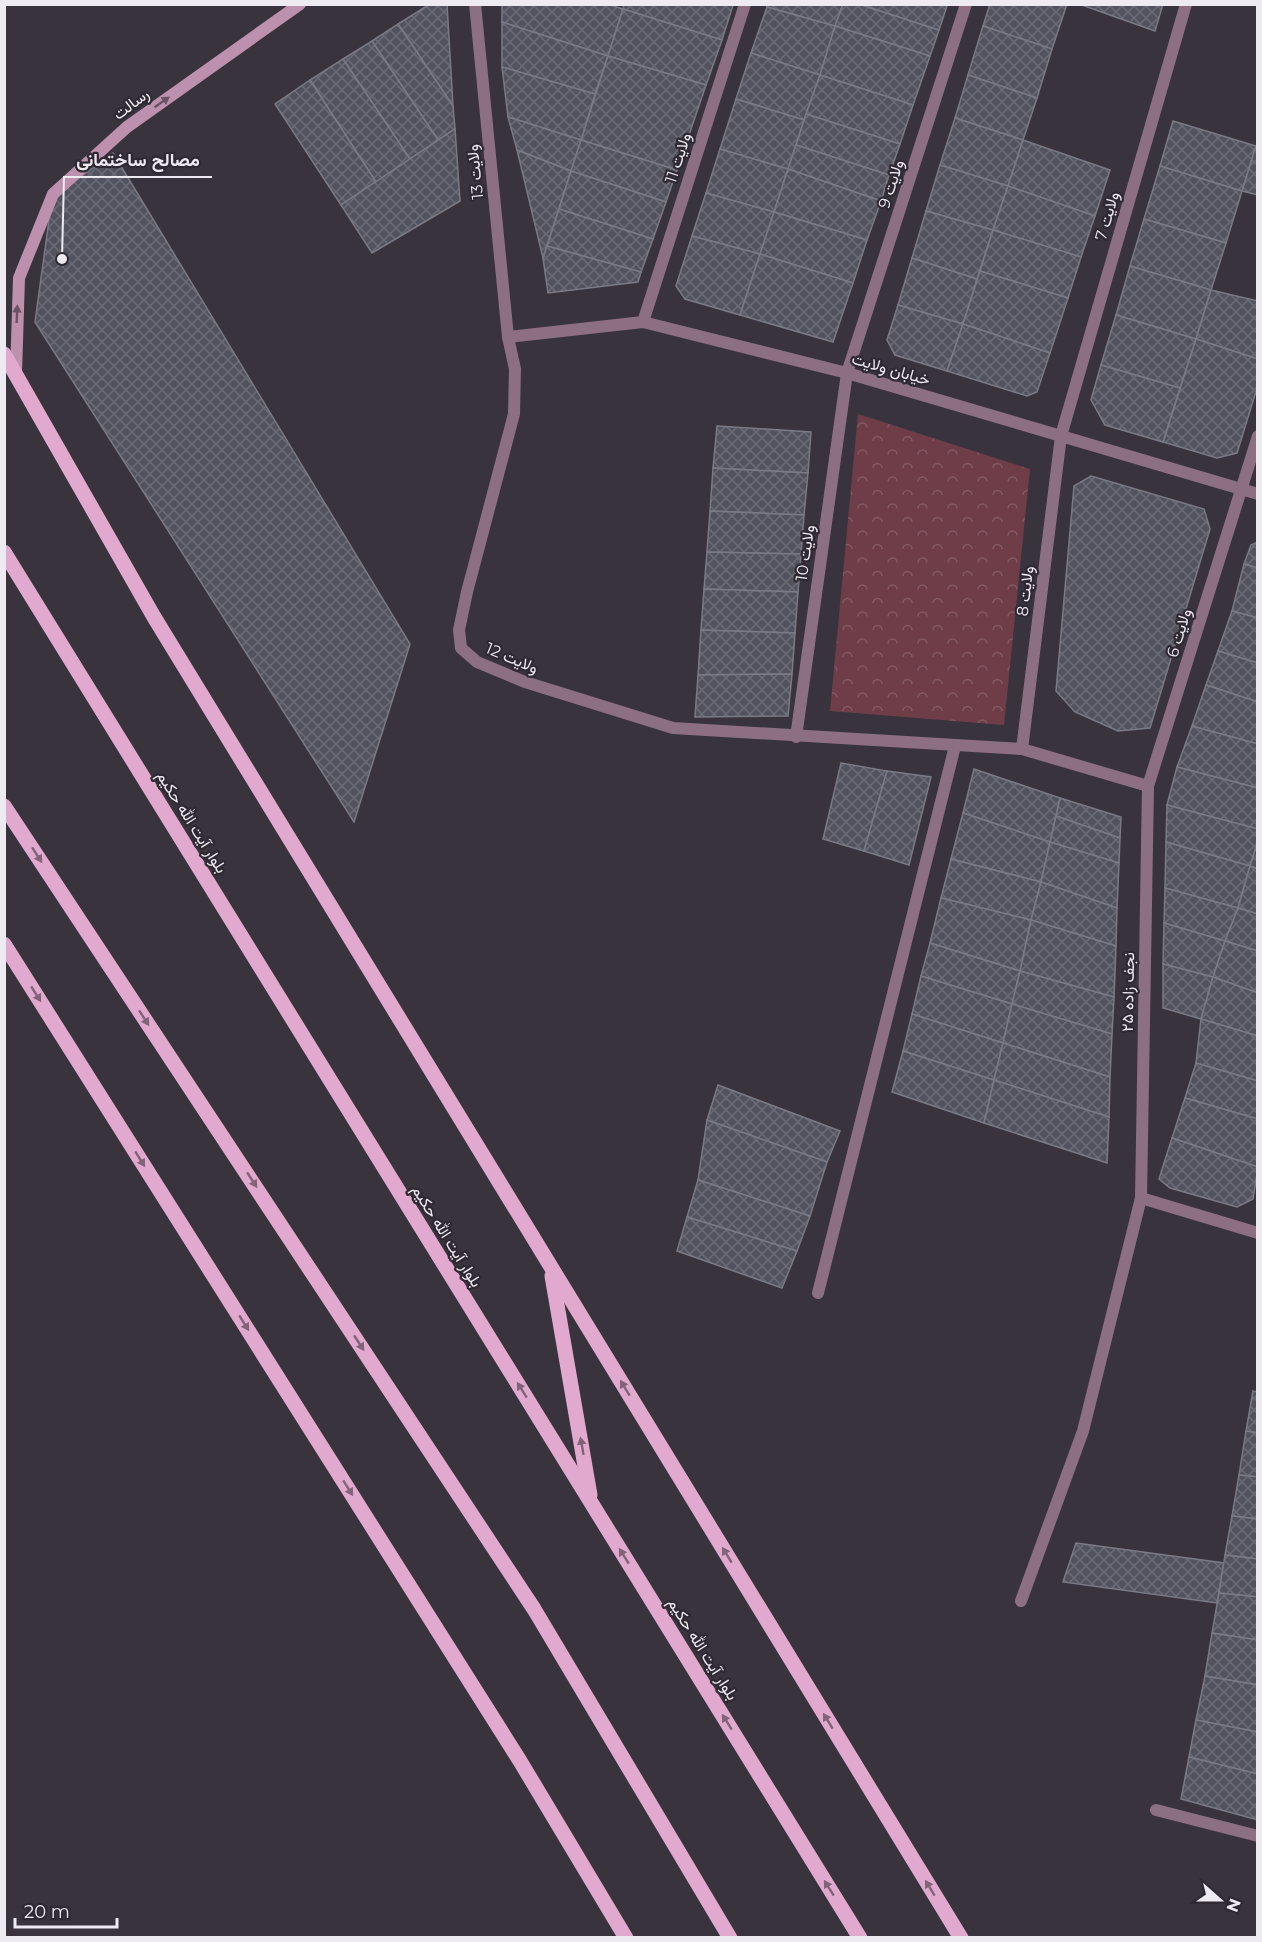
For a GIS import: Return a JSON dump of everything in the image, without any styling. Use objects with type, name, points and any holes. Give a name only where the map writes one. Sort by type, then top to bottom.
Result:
[{"type":"main road","name":"رسالت","points":[[16,373],[19,278],[53,194],[127,127],[300,4]]},
{"type":"main road","points":[[4,354],[154,617],[961,1938]]},
{"type":"main road","name":"بلوار آیت الله حکیم","points":[[4,552],[860,1938]]},
{"type":"main road","points":[[4,806],[534,1609],[730,1938]]},
{"type":"main road","points":[[4,944],[514,1751],[626,1938]]},
{"type":"main road","points":[[550,1266],[592,1504]]},
{"type":"street","name":"ولایت 13","points":[[475,4],[508,337]]},
{"type":"street","name":"ولایت 11","points":[[643,322],[745,4]]},
{"type":"street","name":"ولایت 9","points":[[847,373],[966,4]]},
{"type":"street","name":"ولایت 7","points":[[1060,436],[1186,4]]},
{"type":"street","name":"خیابان ولایت","points":[[508,337],[643,322],[847,373],[1257,494]]},
{"type":"street","name":"ولایت 12","points":[[508,337],[515,369],[514,414],[467,592],[459,630],[460,648],[477,663],[525,682],[650,722],[712,733],[796,737]]},
{"type":"street","name":"ولایت 10","points":[[796,737],[847,373]]},
{"type":"street","name":"ولایت 8","points":[[1022,749],[1060,436]]},
{"type":"street","name":"ولایت 6","points":[[1148,786],[1257,436]]},
{"type":"street","points":[[796,737],[1022,749],[1148,786]]},
{"type":"street","points":[[818,1293],[955,746]]},
{"type":"street","name":"نجف زاده ۲۵","points":[[1021,1601],[1083,1431],[1142,1198],[1148,786]]},
{"type":"street","points":[[1142,1198],[1257,1233]]},
{"type":"street","points":[[1156,1810],[1257,1836]]},
{"type":"green space","points":[[858,414],[1030,469],[1004,725],[830,711]]},
{"type":"building","points":[[430,4],[447,4],[453,106],[398,24]]},
{"type":"building","points":[[502,4],[607,4],[623,9],[608,56],[502,22]]},
{"type":"building","points":[[624,4],[733,5],[722,40],[623,9]]},
{"type":"building","points":[[768,4],[843,4],[835,26],[767,7]]},
{"type":"building","points":[[843,4],[859,4],[939,30],[930,56],[835,26]]},
{"type":"building","points":[[859,4],[942,4],[947,6],[939,30]]},
{"type":"building","points":[[990,4],[1067,4],[1052,49],[983,26]]},
{"type":"building","points":[[1079,4],[1163,4],[1155,31]]},
{"type":"building","points":[[767,7],[835,26],[820,75],[751,53]]},
{"type":"building","points":[[623,9],[722,40],[706,85],[608,56]]},
{"type":"building","points":[[502,22],[608,56],[595,94],[502,67]]},
{"type":"building","points":[[398,24],[453,106],[455,129],[438,140],[372,41]]},
{"type":"building","points":[[835,26],[930,56],[913,105],[820,75]]},
{"type":"building","points":[[983,26],[1052,49],[1037,98],[968,75]]},
{"type":"building","points":[[372,41],[438,140],[410,159],[343,59]]},
{"type":"building","points":[[751,53],[820,75],[804,120],[736,99]]},
{"type":"building","points":[[608,56],[706,85],[677,170],[581,140]]},
{"type":"building","points":[[343,59],[410,159],[376,182],[310,80]]},
{"type":"building","points":[[502,67],[595,94],[581,140],[508,117]]},
{"type":"building","points":[[820,75],[913,105],[900,144],[806,114]]},
{"type":"building","points":[[968,75],[1037,98],[1023,140],[955,118]]},
{"type":"building","points":[[310,80],[376,182],[341,205],[275,104]]},
{"type":"building","points":[[736,99],[804,120],[788,169],[720,149]]},
{"type":"building","points":[[806,114],[900,144],[889,175],[796,145]]},
{"type":"building","points":[[508,117],[581,140],[571,171],[517,150]]},
{"type":"building","points":[[955,118],[1023,140],[1008,186],[940,165]]},
{"type":"building","points":[[1173,121],[1256,146],[1242,191],[1160,166]]},
{"type":"building","points":[[455,129],[460,201],[372,253],[341,205]]},
{"type":"building","points":[[581,140],[677,170],[666,202],[571,171]]},
{"type":"building","points":[[1023,140],[1110,170],[1095,216],[1008,186]]},
{"type":"building","points":[[796,145],[889,175],[881,201],[788,169]]},
{"type":"building","points":[[1256,146],[1258,146],[1258,195],[1242,191]]},
{"type":"building","points":[[720,149],[788,169],[774,212],[706,193]]},
{"type":"building","points":[[517,150],[571,171],[543,258]]},
{"type":"building","points":[[113,153],[410,644],[354,822],[35,322],[52,198]]},
{"type":"building","points":[[940,165],[1008,186],[993,230],[926,211]]},
{"type":"building","points":[[1160,166],[1242,191],[1226,243],[1144,219]]},
{"type":"building","points":[[788,169],[881,201],[867,240],[774,212]]},
{"type":"building","points":[[571,171],[666,202],[653,239],[559,209]]},
{"type":"building","points":[[1008,186],[1095,216],[1081,257],[993,230]]},
{"type":"building","points":[[706,193],[774,212],[760,254],[692,236]]},
{"type":"building","points":[[559,209],[653,239],[641,272],[547,246]]},
{"type":"building","points":[[926,211],[993,230],[977,279],[912,258]]},
{"type":"building","points":[[774,212],[867,240],[853,283],[760,254]]},
{"type":"building","points":[[1144,219],[1226,243],[1211,290],[1130,266]]},
{"type":"building","points":[[993,230],[1081,257],[1068,298],[980,271]]},
{"type":"building","points":[[692,236],[760,254],[740,315],[685,299],[676,286]]},
{"type":"building","points":[[547,246],[641,272],[638,282],[548,293],[543,258]]},
{"type":"building","points":[[760,254],[853,283],[833,342],[740,315]]},
{"type":"building","points":[[912,258],[977,279],[963,324],[898,305]]},
{"type":"building","points":[[1130,266],[1211,290],[1196,339],[1116,315]]},
{"type":"building","points":[[980,271],[1068,298],[1050,353],[963,324]]},
{"type":"building","points":[[1211,290],[1258,301],[1258,359],[1196,339]]},
{"type":"building","points":[[898,305],[963,324],[947,371],[895,355],[887,340]]},
{"type":"building","points":[[1116,315],[1196,339],[1180,388],[1101,365]]},
{"type":"building","points":[[963,324],[1050,353],[1037,392],[1027,396],[947,371]]},
{"type":"building","points":[[1196,339],[1258,359],[1258,385],[1237,453],[1217,458],[1163,442]]},
{"type":"building","points":[[1101,365],[1180,388],[1163,442],[1105,425],[1091,400]]},
{"type":"building","points":[[717,426],[811,432],[808,473],[713,468]]},
{"type":"building","points":[[713,468],[808,473],[804,515],[710,511]]},
{"type":"building","points":[[1091,476],[1204,509],[1210,529],[1150,728],[1118,731],[1075,712],[1056,691],[1074,486]]},
{"type":"building","points":[[710,511],[804,515],[801,554],[707,552]]},
{"type":"building","points":[[1258,542],[1258,568],[1244,564],[1251,545]]},
{"type":"building","points":[[707,552],[801,554],[798,592],[704,589]]},
{"type":"building","points":[[1244,564],[1258,568],[1258,618],[1232,611]]},
{"type":"building","points":[[704,589],[798,592],[795,633],[701,630]]},
{"type":"building","points":[[1232,611],[1258,618],[1258,663],[1218,651]]},
{"type":"building","points":[[701,630],[795,633],[792,674],[698,675]]},
{"type":"building","points":[[1218,651],[1258,663],[1258,702],[1206,685]]},
{"type":"building","points":[[792,674],[788,716],[695,717],[698,675]]},
{"type":"building","points":[[1206,685],[1258,702],[1258,744],[1192,726]]},
{"type":"building","points":[[1192,726],[1258,744],[1258,788],[1177,767]]},
{"type":"building","points":[[841,763],[887,771],[864,851],[823,839]]},
{"type":"building","points":[[1177,767],[1258,788],[1258,829],[1167,805]]},
{"type":"building","points":[[974,769],[1060,798],[1050,842],[963,813]]},
{"type":"building","points":[[887,771],[931,777],[909,865],[864,851]]},
{"type":"building","points":[[1060,798],[1121,817],[1120,838],[1056,816]]},
{"type":"building","points":[[1167,805],[1258,829],[1258,841],[1250,866],[1166,842]]},
{"type":"building","points":[[963,813],[1050,842],[1041,882],[951,859]]},
{"type":"building","points":[[1056,816],[1120,838],[1119,863],[1050,842]]},
{"type":"building","points":[[1258,841],[1258,869],[1250,866]]},
{"type":"building","points":[[1050,842],[1119,863],[1117,908],[1041,882]]},
{"type":"building","points":[[1166,842],[1250,866],[1238,908],[1165,888]]},
{"type":"building","points":[[951,859],[1041,882],[1031,920],[941,898]]},
{"type":"building","points":[[1250,866],[1258,869],[1258,914],[1238,908]]},
{"type":"building","points":[[1041,882],[1117,908],[1116,946],[1031,920]]},
{"type":"building","points":[[1165,888],[1238,908],[1225,941],[1164,923]]},
{"type":"building","points":[[941,898],[1031,920],[1020,971],[930,943]]},
{"type":"building","points":[[1238,908],[1258,914],[1258,951],[1225,941]]},
{"type":"building","points":[[1031,920],[1116,946],[1114,997],[1020,971]]},
{"type":"building","points":[[1164,923],[1225,941],[1213,977],[1163,964]]},
{"type":"building","points":[[1225,941],[1258,951],[1258,993],[1213,977]]},
{"type":"building","points":[[930,943],[1020,971],[1012,1004],[921,976]]},
{"type":"building","points":[[1163,964],[1213,977],[1201,1019],[1163,1008]]},
{"type":"building","points":[[1020,971],[1114,997],[1112,1034],[1012,1004]]},
{"type":"building","points":[[921,976],[1012,1004],[1003,1043],[912,1014]]},
{"type":"building","points":[[1213,977],[1258,993],[1258,1036],[1201,1019]]},
{"type":"building","points":[[1012,1004],[1112,1034],[1110,1077],[1003,1043]]},
{"type":"building","points":[[912,1014],[1003,1043],[994,1080],[903,1051]]},
{"type":"building","points":[[1201,1019],[1258,1036],[1258,1081],[1196,1063]]},
{"type":"building","points":[[1003,1043],[1110,1077],[1109,1117],[994,1080]]},
{"type":"building","points":[[903,1051],[994,1080],[984,1123],[892,1092]]},
{"type":"building","points":[[1196,1063],[1258,1081],[1258,1119],[1185,1098]]},
{"type":"building","points":[[994,1080],[1109,1117],[1107,1163],[984,1123]]},
{"type":"building","points":[[718,1085],[840,1131],[827,1162],[707,1120]]},
{"type":"building","points":[[1185,1098],[1258,1119],[1258,1167],[1172,1138]]},
{"type":"building","points":[[707,1120],[827,1162],[810,1216],[698,1180]]},
{"type":"building","points":[[1172,1138],[1258,1167],[1253,1199],[1237,1207],[1170,1188],[1159,1179]]},
{"type":"building","points":[[698,1180],[810,1216],[797,1251],[687,1217]]},
{"type":"building","points":[[687,1217],[797,1251],[782,1288],[677,1251]]},
{"type":"building","points":[[1253,1391],[1258,1392],[1258,1433],[1246,1431]]},
{"type":"building","points":[[1246,1431],[1258,1433],[1258,1477],[1239,1475]]},
{"type":"building","points":[[1239,1475],[1258,1477],[1258,1519],[1232,1516]]},
{"type":"building","points":[[1232,1516],[1258,1519],[1258,1559],[1225,1555]]},
{"type":"building","points":[[1076,1543],[1224,1563],[1217,1603],[1063,1582]]},
{"type":"building","points":[[1225,1555],[1258,1559],[1258,1597],[1219,1593]]},
{"type":"building","points":[[1219,1593],[1258,1597],[1258,1640],[1212,1633]]},
{"type":"building","points":[[1212,1633],[1258,1640],[1258,1685],[1205,1676]]},
{"type":"building","points":[[1205,1676],[1258,1685],[1258,1732],[1196,1720]]},
{"type":"building","points":[[1196,1720],[1258,1732],[1258,1774],[1189,1757]]},
{"type":"building","points":[[1189,1757],[1258,1774],[1258,1820],[1181,1799]]},
{"type":"place","name":"مصالح ساختمانی","points":[[62,259]]}]
